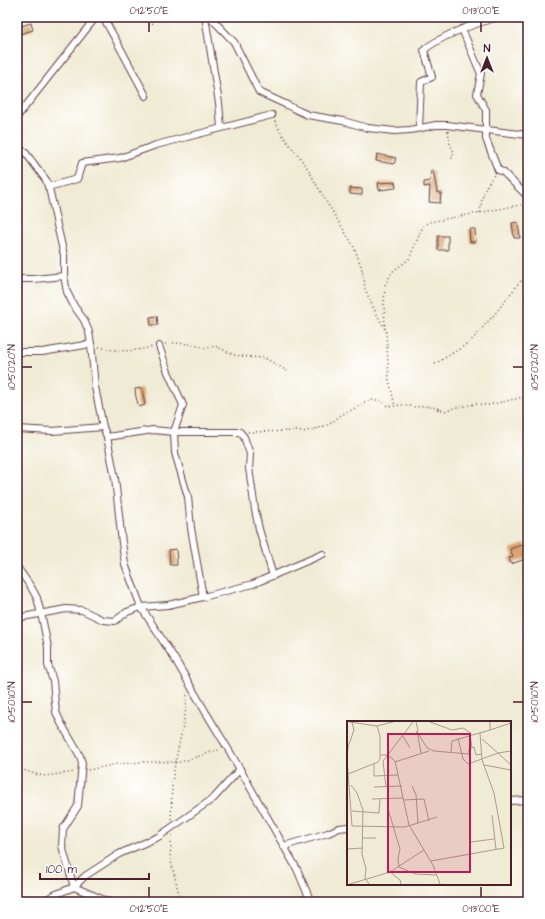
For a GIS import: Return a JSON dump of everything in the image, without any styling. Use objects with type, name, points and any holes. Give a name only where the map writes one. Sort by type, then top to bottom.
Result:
[{"type":"street","points":[[17,117],[96,17]]},
{"type":"street","points":[[103,17],[146,96]]},
{"type":"street","points":[[205,17],[222,128]]},
{"type":"street","points":[[210,17],[234,42],[259,92],[299,111],[368,128],[394,131],[410,130],[436,125],[447,125],[528,135]]},
{"type":"street","points":[[419,128],[421,82],[432,78],[424,50],[430,45],[462,29],[498,17]]},
{"type":"street","points":[[462,29],[481,74],[477,94],[486,110],[486,140],[498,170],[503,172],[528,197]]},
{"type":"street","points":[[48,187],[77,179],[82,163],[120,158],[156,145],[272,116]]},
{"type":"street","points":[[17,148],[25,152],[46,180],[64,255],[64,276],[67,292],[74,306],[84,320],[89,332],[95,387],[116,478],[125,564],[141,607],[176,661],[240,769],[297,869],[311,902]]},
{"type":"street","points":[[17,279],[64,276]]},
{"type":"street","points":[[17,352],[42,352],[91,344]]},
{"type":"street","points":[[158,346],[183,404],[174,432],[176,453],[188,497],[191,528],[203,597]]},
{"type":"street","points":[[17,429],[52,431],[103,427]]},
{"type":"street","points":[[107,437],[153,430],[174,432],[240,432],[244,437],[250,454],[249,468],[255,510],[273,576]]},
{"type":"street","points":[[17,618],[66,609],[82,610],[103,620],[115,621],[127,612],[141,607],[168,605],[253,584],[323,554]]},
{"type":"street","points":[[17,567],[37,598],[48,647],[48,665],[53,681],[56,712],[80,756],[82,763],[80,771],[78,806],[63,829],[62,846],[74,887]]},
{"type":"street","points":[[42,902],[54,895],[74,887],[85,876],[119,854],[158,838],[214,798],[240,769]]},
{"type":"street","points":[[511,801],[528,800]]},
{"type":"street","points":[[284,846],[328,833],[339,828],[347,827]]},
{"type":"street","points":[[74,887],[109,902]]},
{"type":"path","points":[[148,17],[153,24]]},
{"type":"path","points":[[272,116],[288,143],[308,168],[327,203],[353,245],[361,266],[365,289],[386,331]]},
{"type":"path","points":[[447,125],[450,144],[454,152],[451,160]]},
{"type":"path","points":[[480,213],[482,195],[488,182],[498,170]]},
{"type":"path","points":[[395,406],[389,380],[384,305],[385,285],[392,272],[409,259],[423,226],[429,222],[528,203]]},
{"type":"path","points":[[435,364],[469,343],[494,315],[519,282],[528,274]]},
{"type":"path","points":[[91,344],[114,350],[126,351],[173,343],[190,344],[206,348],[215,346],[234,355],[265,358],[287,371]]},
{"type":"path","points":[[240,432],[303,432],[322,428],[330,424],[341,415],[365,402],[378,400],[387,406],[424,406],[447,411],[454,408],[475,404],[489,405],[528,396]]},
{"type":"path","points":[[179,902],[179,895],[170,857],[172,836],[172,788],[186,704],[187,680]]},
{"type":"path","points":[[17,768],[45,776],[125,763],[181,762],[227,747]]},
{"type":"building","points":[[31,23],[33,30],[20,34],[18,27]]},
{"type":"building","points":[[377,154],[396,158],[394,164],[376,161]]},
{"type":"building","points":[[431,170],[433,170],[437,192],[441,193],[440,203],[429,202],[430,186],[424,187],[424,182],[430,181]]},
{"type":"building","points":[[395,182],[396,188],[379,190],[378,183]]},
{"type":"building","points":[[350,188],[362,189],[362,195],[350,194]]},
{"type":"building","points":[[518,222],[520,238],[514,238],[512,223]]},
{"type":"building","points":[[469,229],[475,229],[476,242],[470,242]]},
{"type":"building","points":[[438,236],[448,236],[448,250],[438,250]]},
{"type":"building","points":[[157,316],[158,325],[151,325],[150,317]]},
{"type":"building","points":[[142,388],[145,405],[139,407],[135,389]]},
{"type":"building","points":[[525,544],[528,551],[528,558],[511,564],[509,558],[513,557],[510,549]]},
{"type":"building","points":[[176,549],[177,565],[170,565],[169,550]]}]
